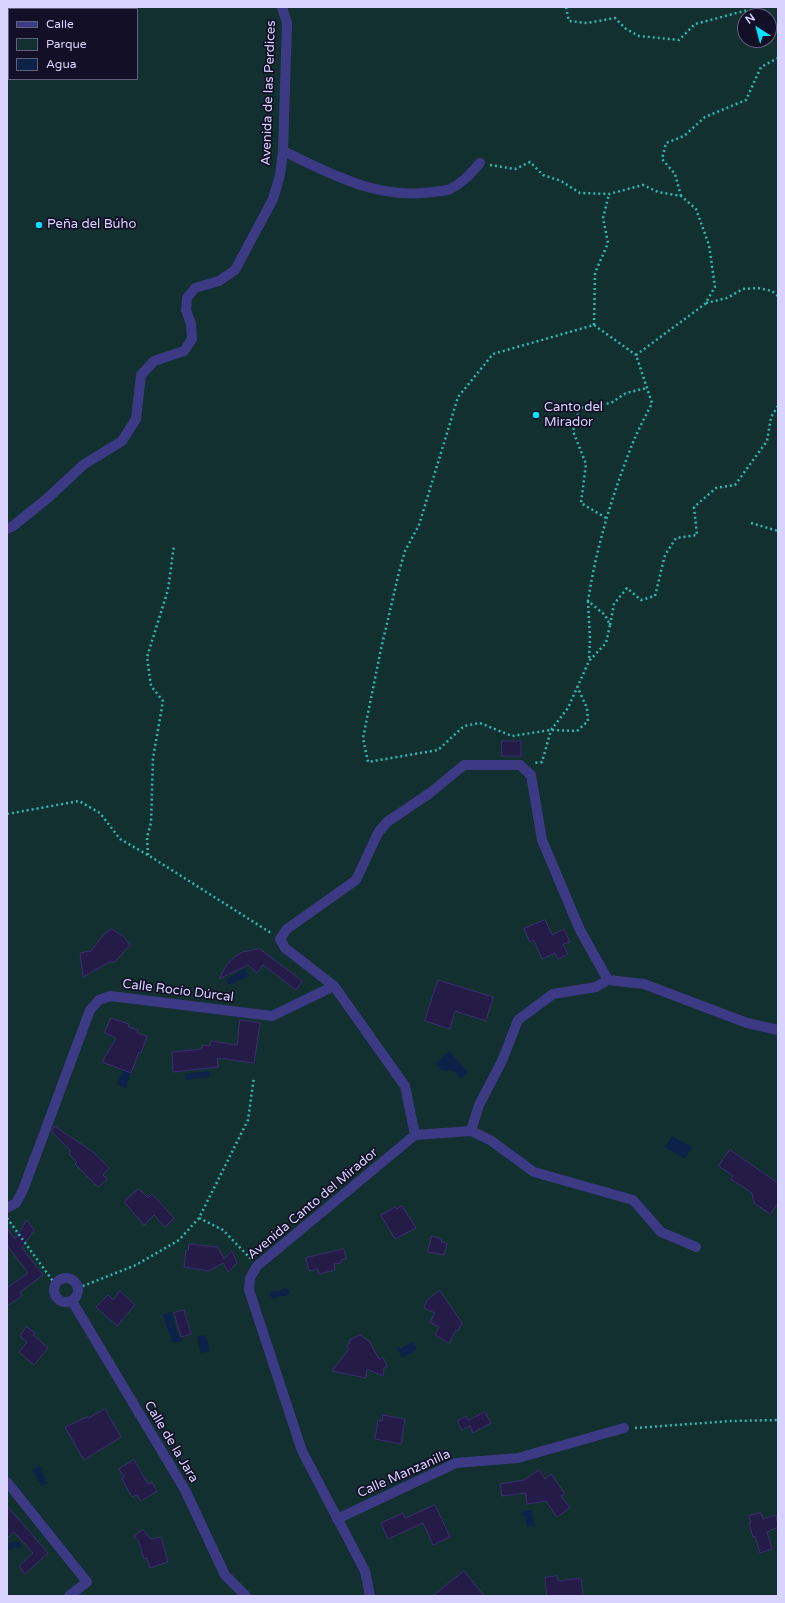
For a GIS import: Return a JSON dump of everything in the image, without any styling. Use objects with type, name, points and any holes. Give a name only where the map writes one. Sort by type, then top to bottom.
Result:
[{"type":"street","name":"Avenida de las Perdices","points":[[7,529],[50,497],[83,465],[122,441],[136,419],[141,375],[154,361],[184,352],[192,339],[191,324],[186,310],[187,298],[195,288],[219,280],[235,270],[273,199],[280,175],[282,151],[287,23],[282,7]]},
{"type":"street","points":[[282,151],[337,177],[373,189],[419,194],[449,190],[463,181],[480,163]]},
{"type":"street","points":[[608,980],[580,930],[542,840],[531,775],[520,765],[464,765],[430,793],[388,822],[378,832],[356,880],[287,928],[280,939],[285,948],[334,986],[405,1086],[415,1135],[471,1131],[490,1140],[534,1172],[633,1200],[661,1232],[696,1247]]},
{"type":"street","points":[[471,1131],[479,1105],[502,1061],[518,1020],[553,994],[596,987],[608,980],[644,984],[747,1023],[778,1030]]},
{"type":"street","name":"Calle Rocío Dúrcal","points":[[7,1208],[16,1203],[23,1190],[90,1010],[98,1000],[110,996],[272,1016],[334,986]]},
{"type":"street","name":"Avenida Canto del Mirador","points":[[370,1596],[365,1571],[302,1451],[250,1290],[250,1278],[258,1266],[415,1135]]},
{"type":"street","points":[[68,1278],[73,1280],[78,1288],[76,1298],[72,1301],[63,1302],[59,1300],[54,1292],[55,1284],[59,1280],[68,1278]]},
{"type":"street","name":"Calle de la Jara","points":[[72,1301],[184,1490],[225,1575],[246,1596]]},
{"type":"street","name":"Calle Manzanilla","points":[[337,1520],[456,1463],[518,1458],[624,1428]]},
{"type":"street","points":[[7,1482],[86,1582],[69,1596]]},
{"type":"path","points":[[566,7],[569,21],[587,23],[616,18],[626,29],[639,36],[680,40],[695,24],[737,13]]},
{"type":"path","points":[[636,355],[705,304],[716,287],[709,245],[696,210],[681,196],[675,174],[662,159],[666,143],[684,136],[705,116],[746,100],[761,67],[778,58]]},
{"type":"path","points":[[480,163],[515,168],[530,162],[543,175],[561,181],[580,194],[609,194],[643,185],[658,192],[681,196]]},
{"type":"path","points":[[594,325],[595,273],[608,243],[603,218],[609,194]]},
{"type":"path","points":[[705,304],[727,298],[744,289],[758,288],[772,291],[778,296]]},
{"type":"path","points":[[589,661],[590,639],[588,601],[593,570],[606,518],[630,449],[652,403],[636,355],[594,325]]},
{"type":"path","points":[[577,686],[588,708],[588,721],[577,731],[551,730],[512,736],[480,723],[464,726],[438,750],[368,762],[363,738],[381,649],[405,551],[418,525],[458,397],[493,354],[594,325]]},
{"type":"path","points":[[606,518],[581,503],[586,464],[573,431],[580,408],[611,403],[626,393],[647,388]]},
{"type":"path","points":[[520,765],[542,762],[551,730],[568,708],[589,661],[606,643],[614,604],[627,588],[641,600],[655,596],[665,555],[676,538],[697,535],[694,508],[716,488],[735,485],[768,441],[771,417],[778,406]]},
{"type":"path","points":[[751,523],[778,531]]},
{"type":"path","points":[[148,855],[147,838],[151,823],[153,758],[163,701],[151,686],[147,656],[168,590],[174,545]]},
{"type":"path","points":[[588,601],[605,615],[610,625]]},
{"type":"path","points":[[7,814],[80,802],[100,813],[120,839],[148,855],[280,939]]},
{"type":"path","points":[[78,1288],[136,1265],[179,1240],[199,1218],[248,1120],[254,1077]]},
{"type":"path","points":[[7,1217],[55,1284]]},
{"type":"path","points":[[199,1218],[224,1230],[258,1266]]},
{"type":"path","points":[[624,1428],[731,1421],[778,1420]]},
{"type":"green space","points":[[7,7],[778,7],[778,1596],[7,1596]]},
{"type":"water","points":[[245,968],[249,976],[228,985],[226,980]]},
{"type":"water","points":[[449,1051],[468,1072],[461,1079],[454,1071],[442,1070],[435,1064]]},
{"type":"water","points":[[124,1065],[133,1068],[126,1088],[117,1085]]},
{"type":"water","points":[[209,1071],[210,1077],[186,1080],[185,1074]]},
{"type":"water","points":[[672,1136],[692,1147],[685,1159],[665,1147]]},
{"type":"water","points":[[285,1288],[289,1290],[289,1293],[286,1296],[280,1296],[274,1299],[271,1297],[270,1293],[272,1291],[278,1291]]},
{"type":"water","points":[[171,1312],[179,1338],[182,1337],[183,1340],[172,1343],[163,1314]]},
{"type":"water","points":[[206,1335],[210,1351],[201,1353],[197,1337]]},
{"type":"water","points":[[413,1342],[417,1350],[402,1358],[397,1347],[399,1346],[400,1349]]},
{"type":"water","points":[[40,1466],[43,1470],[41,1471],[48,1483],[42,1486],[32,1470]]},
{"type":"water","points":[[532,1510],[535,1526],[527,1527],[525,1516],[522,1516],[522,1512]]},
{"type":"water","points":[[19,1542],[22,1547],[11,1550],[7,1549],[7,1543]]},
{"type":"building","points":[[502,741],[521,741],[521,756],[502,756]]},
{"type":"building","points":[[545,920],[552,935],[564,929],[570,942],[563,944],[568,954],[558,959],[555,953],[542,959],[534,940],[530,942],[524,929]]},
{"type":"building","points":[[112,929],[123,936],[130,945],[115,962],[109,962],[83,977],[80,953],[91,951],[105,933]]},
{"type":"building","points":[[260,949],[302,981],[296,990],[263,965],[257,973],[248,965],[219,979],[227,964],[236,956],[243,952]]},
{"type":"building","points":[[438,980],[493,997],[486,1021],[455,1011],[450,1029],[425,1021]]},
{"type":"building","points":[[111,1018],[129,1024],[128,1027],[138,1030],[137,1033],[147,1036],[141,1053],[139,1052],[131,1073],[102,1062],[116,1038],[105,1033]]},
{"type":"building","points":[[240,1020],[260,1023],[254,1063],[217,1058],[218,1067],[173,1072],[172,1052],[202,1049],[202,1045],[210,1046],[211,1041],[237,1045]]},
{"type":"building","points":[[54,1126],[93,1152],[109,1168],[103,1175],[107,1179],[98,1187],[75,1164],[77,1162],[69,1154],[71,1151],[52,1132]]},
{"type":"building","points":[[730,1150],[778,1183],[778,1203],[770,1214],[754,1203],[752,1193],[731,1179],[733,1176],[719,1166]]},
{"type":"building","points":[[139,1189],[148,1198],[152,1194],[174,1218],[165,1227],[154,1215],[144,1225],[124,1202]]},
{"type":"building","points":[[402,1206],[416,1228],[395,1239],[381,1215],[395,1207],[396,1209]]},
{"type":"building","points":[[27,1220],[34,1230],[22,1248],[43,1275],[20,1292],[22,1296],[7,1306],[7,1288],[28,1273],[7,1245],[7,1228],[15,1239]]},
{"type":"building","points":[[432,1236],[442,1239],[441,1242],[447,1243],[444,1255],[428,1252]]},
{"type":"building","points":[[189,1244],[218,1247],[224,1259],[232,1251],[237,1263],[228,1272],[223,1263],[209,1271],[184,1267],[186,1250],[188,1250]]},
{"type":"building","points":[[344,1249],[346,1259],[341,1260],[341,1263],[334,1264],[335,1270],[319,1274],[318,1269],[309,1271],[306,1258]]},
{"type":"building","points":[[120,1291],[135,1305],[117,1326],[96,1307],[108,1295],[113,1300]]},
{"type":"building","points":[[440,1291],[462,1323],[458,1331],[456,1330],[449,1343],[435,1335],[439,1327],[430,1322],[435,1313],[424,1308],[427,1300]]},
{"type":"building","points":[[184,1310],[191,1334],[181,1337],[174,1313]]},
{"type":"building","points":[[27,1327],[35,1333],[33,1335],[48,1348],[34,1365],[19,1352],[27,1342],[20,1336]]},
{"type":"building","points":[[360,1335],[369,1341],[379,1359],[383,1357],[387,1366],[384,1368],[383,1376],[367,1369],[366,1378],[332,1371],[349,1349],[347,1345],[350,1343],[349,1341]]},
{"type":"building","points":[[105,1409],[121,1437],[84,1460],[65,1427],[87,1417],[88,1418]]},
{"type":"building","points":[[485,1412],[491,1423],[473,1433],[470,1426],[462,1430],[457,1421],[466,1416],[468,1420]]},
{"type":"building","points":[[383,1415],[405,1419],[401,1444],[375,1439],[378,1420],[382,1421]]},
{"type":"building","points":[[134,1460],[148,1484],[152,1482],[157,1491],[141,1501],[137,1495],[132,1497],[122,1479],[124,1477],[119,1469]]},
{"type":"building","points":[[539,1470],[545,1479],[551,1474],[565,1494],[561,1496],[570,1508],[557,1517],[546,1501],[527,1504],[526,1493],[502,1496],[500,1484],[524,1480]]},
{"type":"building","points":[[435,1505],[450,1537],[433,1545],[423,1523],[388,1539],[381,1523],[403,1513],[405,1518]]},
{"type":"building","points":[[7,1506],[48,1553],[25,1574],[19,1566],[33,1553],[14,1532],[7,1538]]},
{"type":"building","points":[[761,1513],[763,1519],[776,1515],[778,1527],[767,1532],[772,1549],[760,1553],[755,1536],[753,1537],[749,1523],[751,1523],[749,1516]]},
{"type":"building","points":[[143,1530],[151,1539],[161,1537],[168,1562],[150,1568],[147,1558],[144,1559],[139,1542],[134,1536]]},
{"type":"building","points":[[464,1571],[484,1596],[433,1596]]},
{"type":"building","points":[[557,1576],[558,1581],[581,1578],[583,1596],[547,1596],[545,1578]]},
{"type":"place","name":"Peña del Búho","points":[[39,225]]},
{"type":"place","name":"Canto del Mirador","points":[[536,415]]}]
